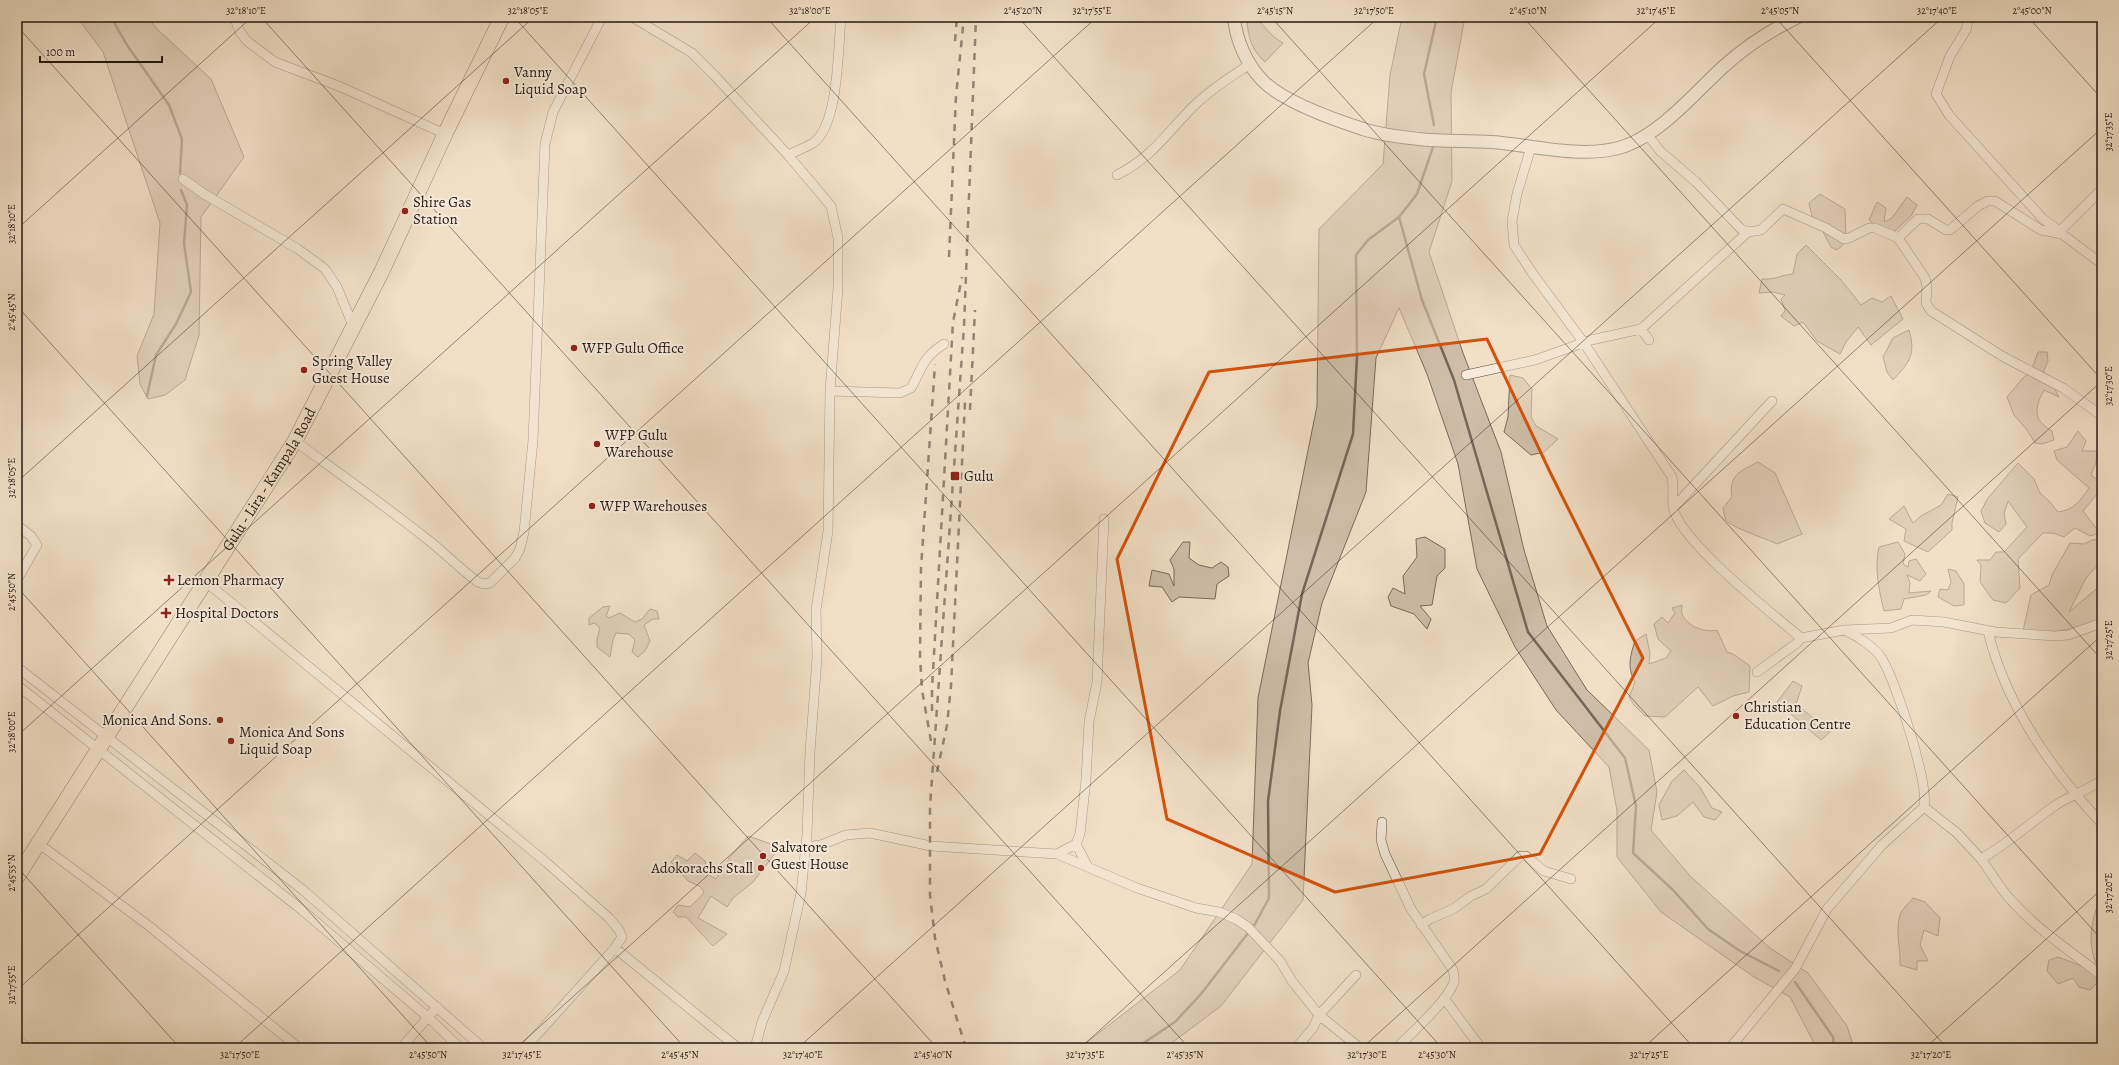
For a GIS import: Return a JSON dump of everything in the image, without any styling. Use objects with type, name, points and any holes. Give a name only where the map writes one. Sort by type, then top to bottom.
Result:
[{"type":"main road","name":"Gulu - Lira - Kampala Road","points":[[17,877],[295,441],[382,271],[445,134],[502,17]]},
{"type":"street","points":[[234,17],[240,32],[247,41],[275,62],[341,87],[445,134]]},
{"type":"street","points":[[295,441],[336,472],[352,481],[423,535],[478,582],[484,584],[490,583],[516,558],[524,532],[533,440],[537,303],[546,138],[553,112],[602,17]]},
{"type":"street","points":[[632,17],[692,53],[788,155],[831,206],[838,238],[838,288],[830,391],[828,531],[816,610],[817,658],[805,847],[800,893],[784,971],[764,1016],[755,1048]]},
{"type":"street","points":[[788,155],[813,143],[826,128],[831,112],[836,76],[841,17]]},
{"type":"street","points":[[1234,17],[1235,30],[1244,54],[1262,80],[1286,98],[1364,130],[1419,139],[1494,142],[1575,151],[1606,150],[1625,146],[1646,134],[1684,106],[1724,66],[1747,48],[1766,34],[1798,17]]},
{"type":"street","points":[[1969,17],[1966,30],[1950,56],[1936,94],[1949,115],[2043,220],[2060,231],[2102,189]]},
{"type":"street","points":[[1117,175],[1133,167],[1156,147],[1211,90],[1250,64]]},
{"type":"street","points":[[1646,134],[1670,160],[1696,182],[1741,229],[1748,232],[1760,230],[1783,209],[1826,228],[1844,239],[1869,228],[1875,228],[1898,238],[1925,278],[1927,286],[1926,303],[1931,310],[2002,356],[2063,388],[2102,416]]},
{"type":"street","points":[[1531,147],[1517,194],[1512,221],[1514,245],[1533,274],[1584,343],[1672,477],[1674,487],[1673,508],[1683,528],[1731,579],[1801,638]]},
{"type":"street","points":[[184,179],[204,194],[298,249],[325,269],[337,287],[354,328]]},
{"type":"street","points":[[1898,238],[1918,218],[1928,219],[1946,230],[1950,230],[1978,206],[1988,201],[1992,201],[2001,204],[2041,230],[2062,234],[2102,264]]},
{"type":"street","points":[[1466,375],[1535,360],[1584,343],[1641,329],[1748,232]]},
{"type":"street","points":[[1641,329],[1649,340]]},
{"type":"street","points":[[830,391],[900,393],[911,388],[923,362],[933,351],[944,344]]},
{"type":"street","points":[[1673,508],[1772,401]]},
{"type":"street","points":[[1057,854],[1076,844],[1080,834],[1086,780],[1089,722],[1097,682],[1104,519]]},
{"type":"street","points":[[17,526],[31,536],[37,545],[17,580]]},
{"type":"street","points":[[206,582],[548,863],[609,918],[622,934],[615,948],[525,1048]]},
{"type":"street","points":[[1757,672],[1797,643],[1801,638],[1844,630],[1886,628],[1912,620],[1944,622],[1988,631],[2068,635],[2102,622]]},
{"type":"street","points":[[1730,1048],[1795,969],[1827,909],[1882,845],[1924,807],[1926,800],[1923,778],[1914,743],[1883,660],[1866,644],[1844,630]]},
{"type":"street","points":[[1988,631],[1994,657],[2029,729],[2075,795],[2102,824]]},
{"type":"street","points":[[17,667],[102,742],[429,1018],[460,1048]]},
{"type":"street","points":[[17,685],[102,742],[303,890],[377,957],[483,1048]]},
{"type":"street","points":[[1981,859],[2006,844],[2054,806],[2102,780]]},
{"type":"street","points":[[1924,807],[1958,833],[1981,859],[2009,898],[2020,910],[2102,976]]},
{"type":"street","points":[[1382,822],[1381,840],[1385,854],[1411,909],[1453,970],[1454,981],[1444,998],[1397,1048]]},
{"type":"street","points":[[805,847],[821,845],[846,835],[870,833],[930,846],[1057,854],[1137,888],[1236,919],[1248,927],[1280,961],[1292,981],[1318,1015],[1360,1048]]},
{"type":"street","points":[[38,843],[149,926],[299,1048]]},
{"type":"street","points":[[1076,844],[1088,867]]},
{"type":"street","points":[[1421,925],[1430,919],[1453,909],[1471,896],[1486,889],[1520,856],[1526,856],[1544,871],[1571,879]]},
{"type":"street","points":[[615,948],[738,1048]]},
{"type":"street","points":[[1296,1048],[1312,1028],[1318,1015],[1356,974]]},
{"type":"street","points":[[1444,998],[1481,1048]]},
{"type":"street","points":[[401,1048],[429,1018],[437,1007]]},
{"type":"street","points":[[17,1040],[28,1048]]},
{"type":"highlighted area","points":[[1487,339],[1550,472],[1643,658],[1540,854],[1335,892],[1167,819],[1117,559],[1209,372]]},
{"type":"shaded area","points":[[77,17],[148,17],[156,28],[211,79],[244,157],[201,217],[199,335],[185,380],[165,395],[148,399],[140,384],[137,356],[154,314],[160,223],[103,52]]},
{"type":"shaded area","points":[[1255,17],[1274,37],[1283,43],[1265,62],[1254,48],[1248,32],[1247,20]]},
{"type":"shaded area","points":[[1402,17],[1465,17],[1451,92],[1452,181],[1429,252],[1463,353],[1501,452],[1524,550],[1547,626],[1587,690],[1649,750],[1657,792],[1651,830],[1690,876],[1770,948],[1808,973],[1847,1026],[1854,1048],[1815,1048],[1814,1043],[1790,997],[1754,977],[1661,912],[1617,857],[1617,811],[1609,767],[1556,710],[1515,647],[1477,569],[1458,464],[1427,374],[1399,308],[1376,358],[1366,492],[1322,603],[1308,663],[1312,705],[1303,900],[1221,1006],[1165,1048],[1084,1048],[1087,1042],[1180,970],[1252,864],[1258,698],[1317,406],[1319,229],[1383,164],[1390,75]]},
{"type":"shaded area","points":[[1820,194],[1845,209],[1846,242],[1837,250],[1831,247],[1821,228],[1812,216],[1809,203]]},
{"type":"shaded area","points":[[1907,197],[1917,205],[1911,216],[1888,237],[1869,220],[1877,202],[1886,208],[1884,222],[1892,218]]},
{"type":"shaded area","points":[[1806,245],[1842,281],[1861,305],[1872,298],[1882,302],[1891,296],[1903,319],[1871,345],[1858,327],[1846,342],[1840,354],[1817,341],[1803,322],[1794,326],[1781,316],[1785,311],[1781,299],[1785,295],[1773,292],[1759,293],[1762,279],[1771,279],[1793,274],[1797,254]]},
{"type":"shaded area","points":[[1909,330],[1912,345],[1910,357],[1904,368],[1893,380],[1887,372],[1883,357],[1893,338]]},
{"type":"shaded area","points":[[2038,352],[2047,352],[2048,361],[2043,373],[2055,382],[2056,392],[2059,397],[2044,390],[2038,403],[2038,418],[2041,423],[2052,431],[2054,440],[2042,444],[2035,443],[2027,430],[2014,415],[2007,397],[2031,371]]},
{"type":"shaded area","points":[[1510,375],[1523,378],[1532,389],[1531,417],[1536,426],[1558,439],[1544,452],[1531,455],[1504,432],[1508,417]]},
{"type":"shaded area","points":[[2078,431],[2086,441],[2082,451],[2097,451],[2096,463],[2091,475],[2102,483],[2102,501],[2097,494],[2083,511],[2100,533],[2090,536],[2075,528],[2064,537],[2053,533],[2043,533],[2018,559],[2020,588],[2006,603],[1993,600],[1980,582],[1981,565],[1977,560],[1990,560],[1996,552],[2004,552],[2027,527],[2008,501],[2004,514],[2006,524],[1999,532],[1985,523],[1981,511],[1988,498],[2018,463],[2034,479],[2040,493],[2058,512],[2064,511],[2076,504],[2089,488],[2057,460],[2054,451],[2067,447]]},
{"type":"shaded area","points":[[1758,462],[1775,473],[1802,534],[1777,544],[1734,526],[1726,520],[1723,508],[1732,497],[1731,490],[1734,479],[1741,471]]},
{"type":"shaded area","points":[[1948,494],[1958,497],[1952,523],[1952,530],[1928,552],[1904,541],[1906,529],[1889,519],[1904,506],[1913,523],[1921,516],[1941,505]]},
{"type":"shaded area","points":[[1425,537],[1445,549],[1445,568],[1437,576],[1432,605],[1420,606],[1431,619],[1427,629],[1414,614],[1391,606],[1388,597],[1393,588],[1405,594],[1403,576],[1417,557],[1416,539]]},
{"type":"shaded area","points":[[2102,539],[2102,566],[2098,565],[2086,578],[2069,612],[2102,584],[2102,619],[2076,628],[2048,633],[2023,631],[2031,595],[2049,585],[2052,575],[2070,543],[2084,544],[2092,540]]},
{"type":"shaded area","points":[[1183,542],[1190,542],[1189,558],[1199,565],[1212,568],[1221,562],[1228,567],[1229,576],[1217,584],[1215,599],[1179,597],[1172,602],[1162,587],[1149,586],[1152,570],[1169,574],[1174,586],[1174,569],[1170,560]]},
{"type":"shaded area","points":[[1898,542],[1905,554],[1903,564],[1908,567],[1909,561],[1916,559],[1926,574],[1920,581],[1907,575],[1910,583],[1909,593],[1931,591],[1926,595],[1904,599],[1901,609],[1884,611],[1877,571],[1879,547]]},
{"type":"shaded area","points":[[1948,569],[1956,571],[1964,584],[1964,605],[1954,606],[1938,597],[1940,589],[1948,590],[1951,582]]},
{"type":"shaded area","points":[[1682,605],[1682,614],[1684,619],[1692,626],[1702,630],[1717,630],[1727,652],[1733,654],[1750,666],[1749,692],[1733,696],[1713,706],[1698,687],[1665,717],[1645,716],[1634,705],[1629,697],[1635,682],[1632,677],[1630,662],[1635,641],[1646,634],[1650,653],[1649,664],[1666,658],[1671,651],[1658,639],[1654,624],[1662,617],[1668,623],[1675,613],[1672,608]]},
{"type":"shaded area","points":[[610,606],[606,616],[609,618],[620,613],[635,622],[642,619],[650,609],[657,611],[659,619],[653,619],[644,625],[650,641],[645,651],[638,657],[632,652],[635,640],[629,634],[616,633],[613,640],[610,657],[597,647],[597,639],[600,628],[594,623],[589,625],[589,618],[603,607]]},
{"type":"shaded area","points":[[1793,681],[1802,686],[1796,704],[1830,732],[1821,740],[1777,702]]},
{"type":"shaded area","points":[[1684,770],[1700,787],[1712,808],[1722,812],[1715,820],[1704,817],[1693,802],[1677,816],[1662,820],[1659,805],[1672,781]]},
{"type":"shaded area","points":[[748,836],[780,847],[753,882],[733,898],[727,907],[711,896],[698,918],[727,934],[713,946],[686,917],[678,917],[673,912],[678,905],[690,907],[704,893],[701,887],[688,881],[671,862],[677,855],[687,861],[695,853],[705,861],[709,875],[716,879],[730,857]]},
{"type":"shaded area","points":[[2102,897],[2102,974],[2093,956],[2091,936],[2094,915]]},
{"type":"shaded area","points":[[1913,898],[1925,902],[1940,918],[1938,936],[1924,930],[1920,945],[1928,961],[1917,961],[1917,970],[1900,965],[1898,934],[1900,915]]},
{"type":"shaded area","points":[[2058,957],[2095,971],[2098,982],[2090,990],[2079,987],[2073,978],[2058,984],[2047,971],[2049,960]]},
{"type":"waterway","points":[[111,17],[127,45],[169,105],[182,139],[180,173]]},
{"type":"waterway","points":[[1434,125],[1424,74],[1437,17]]},
{"type":"waterway","points":[[1136,1048],[1175,1022],[1201,994],[1255,924],[1269,898],[1268,801],[1280,711],[1302,594],[1353,434],[1357,356],[1356,255],[1368,240],[1399,217],[1417,194],[1433,147]]},
{"type":"waterway","points":[[147,396],[156,355],[176,324],[191,292],[184,243],[187,205],[181,190]]},
{"type":"waterway","points":[[1399,217],[1422,300],[1454,380],[1528,632],[1625,758],[1636,806],[1633,853],[1673,890],[1708,929],[1740,951],[1779,971]]},
{"type":"waterway","points":[[1795,982],[1833,1037],[1834,1048]]},
{"type":"railway","points":[[955,41],[957,17]]},
{"type":"railway","points":[[949,257],[956,96],[964,17]]},
{"type":"railway","points":[[966,1048],[945,981],[935,938],[930,895],[930,807],[964,326],[976,17]]},
{"type":"railway","points":[[932,711],[953,322],[962,277]]},
{"type":"railway","points":[[970,410],[975,310]]},
{"type":"railway","points":[[931,741],[922,690],[920,656],[921,568],[935,364]]},
{"type":"railway","points":[[937,772],[947,725],[951,686],[965,402]]},
{"type":"place","name":"Vanny Liquid Soap","points":[[506,81]]},
{"type":"place","name":"Shire Gas Station","points":[[405,211]]},
{"type":"place","name":"WFP Gulu Office","points":[[574,348]]},
{"type":"place","name":"Spring Valley Guest House","points":[[304,370]]},
{"type":"place","name":"WFP Gulu Warehouse","points":[[597,444]]},
{"type":"place","name":"Gulu","points":[[955,476]]},
{"type":"place","name":"WFP Warehouses","points":[[592,506]]},
{"type":"place","name":"Lemon Pharmacy","points":[[169,580]]},
{"type":"place","name":"Hospital Doctors","points":[[166,613]]},
{"type":"place","name":"Christian Education Centre","points":[[1736,716]]},
{"type":"place","name":"Monica And Sons.","points":[[220,720]]},
{"type":"place","name":"Monica And Sons Liquid Soap","points":[[231,741]]},
{"type":"place","name":"Salvatore Guest House","points":[[763,856]]},
{"type":"place","name":"Adokorachs Stall","points":[[761,868]]}]
